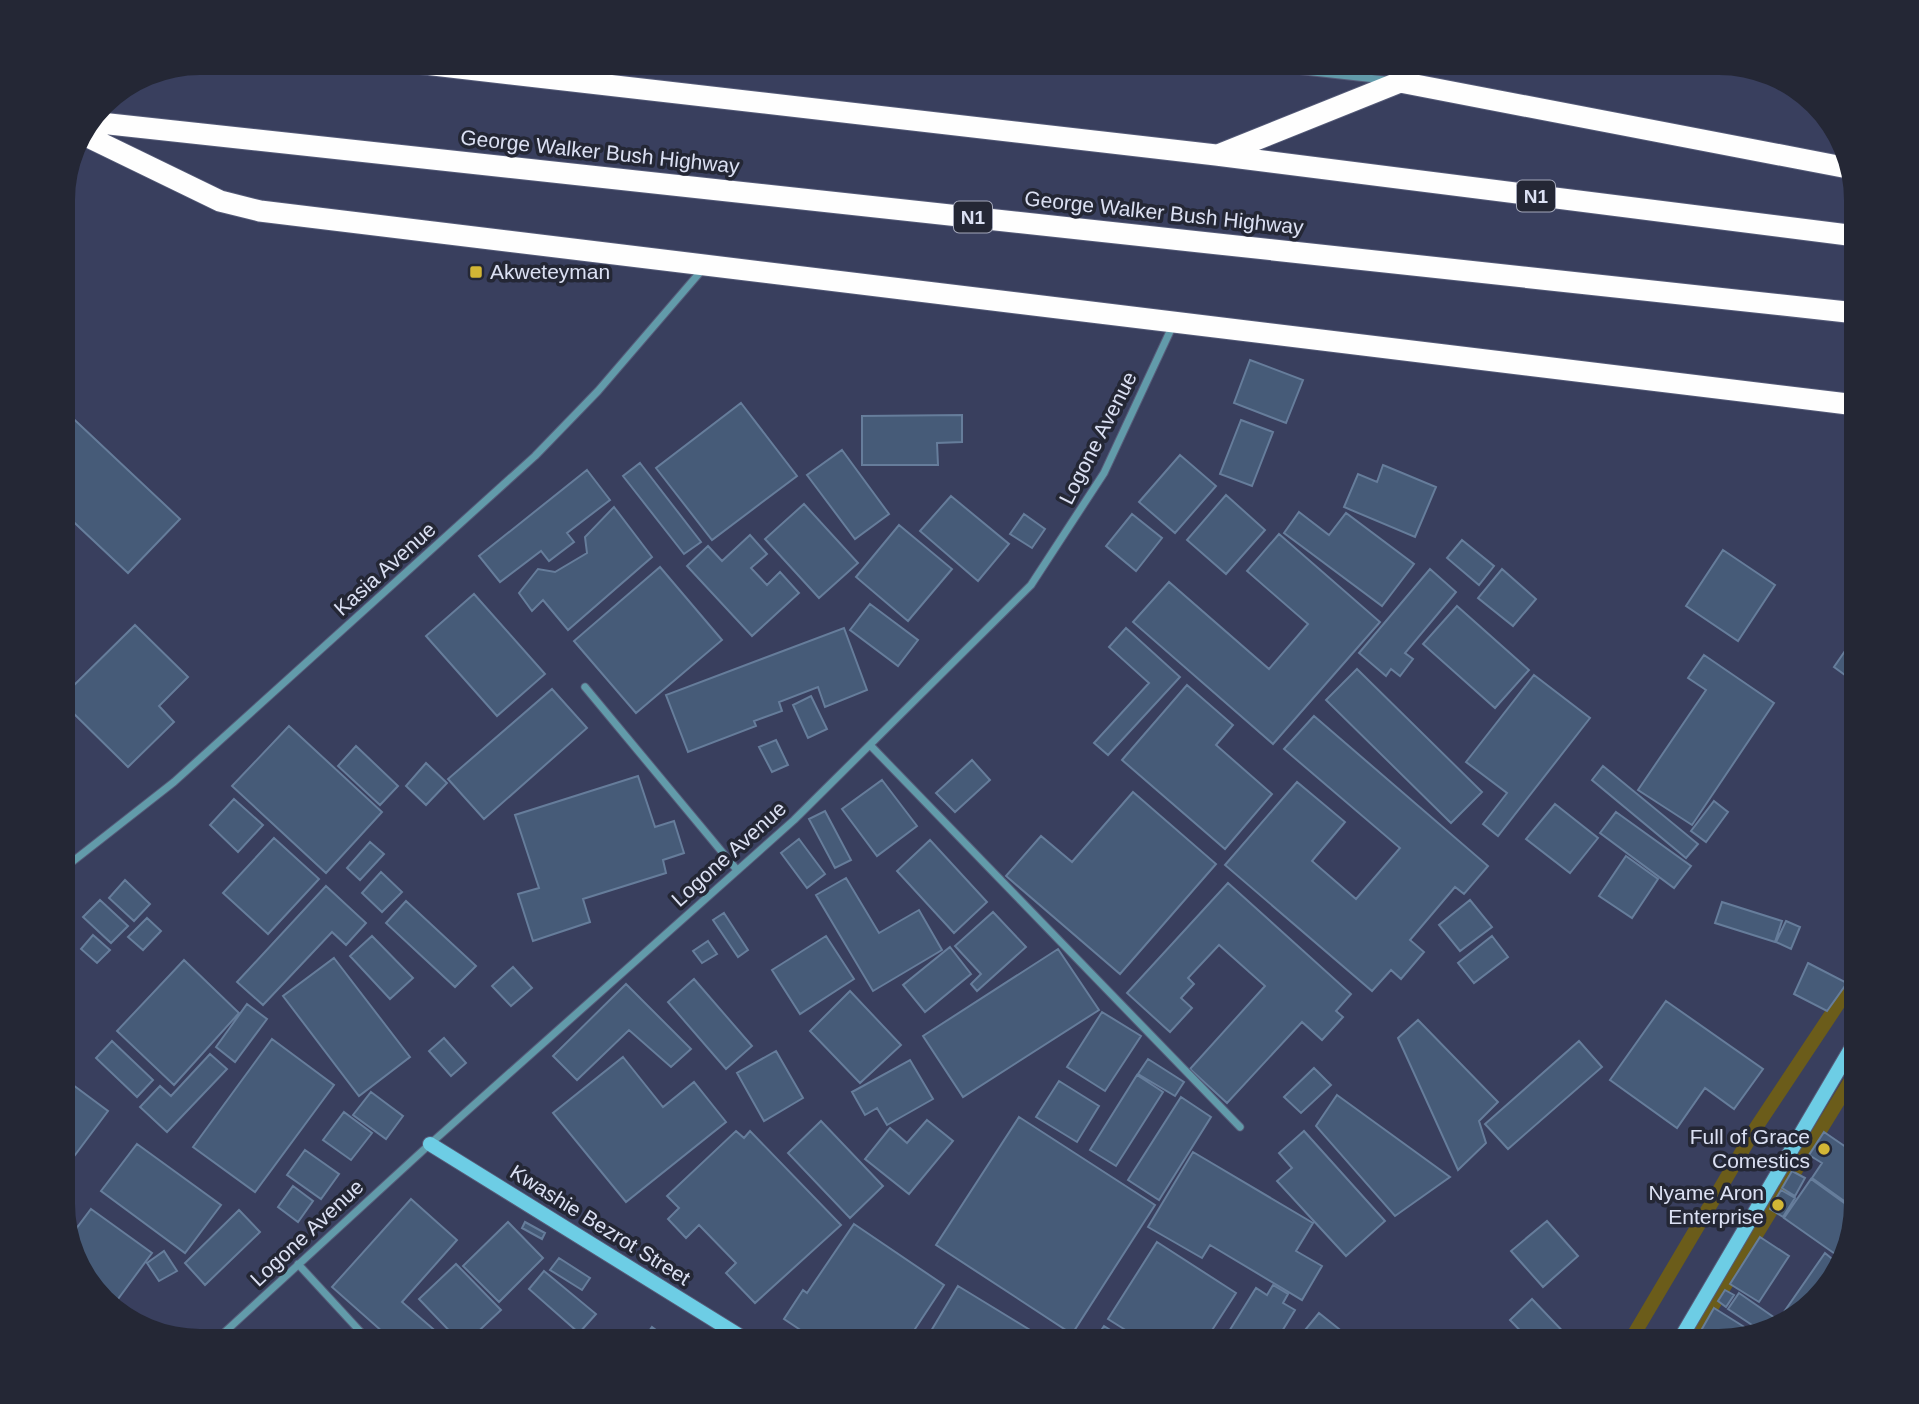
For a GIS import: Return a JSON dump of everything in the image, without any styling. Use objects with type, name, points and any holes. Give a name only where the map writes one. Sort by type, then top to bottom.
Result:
[{"type":"highway","name":"N1","points":[[520,75],[1216,155],[1844,234]]},
{"type":"highway","points":[[1216,155],[1400,82],[1839,166]]},
{"type":"highway","name":"George Walker Bush Highway","points":[[102,123],[1844,312]]},
{"type":"highway","points":[[92,139],[220,201],[260,211],[704,268],[1175,320],[1844,404]]},
{"type":"street","points":[[1338,75],[1400,82]]},
{"type":"street","name":"Kasia Avenue","points":[[76,859],[174,782],[536,456],[598,391],[704,268]]},
{"type":"street","name":"Logone Avenue","points":[[228,1329],[430,1144],[794,820],[1031,585],[1071,528],[1104,473],[1175,320]]},
{"type":"street","points":[[585,687],[737,870]]},
{"type":"street","points":[[870,745],[1240,1127]]},
{"type":"street","points":[[1686,1329],[1844,1060]]},
{"type":"street","name":"Kwashie Bezrot Street","points":[[430,1144],[729,1329]]},
{"type":"street","points":[[298,1264],[358,1329]]},
{"type":"building","points":[[1250,360],[1303,380],[1286,423],[1234,403]]},
{"type":"building","points":[[741,403],[797,476],[712,540],[656,468]]},
{"type":"building","points":[[962,415],[962,442],[937,443],[938,465],[862,465],[862,416]]},
{"type":"building","points":[[1241,420],[1273,432],[1252,486],[1220,474]]},
{"type":"building","points":[[76,421],[180,519],[128,573],[76,524]]},
{"type":"building","points":[[842,450],[889,514],[855,539],[807,475]]},
{"type":"building","points":[[1180,455],[1216,486],[1175,533],[1139,502]]},
{"type":"building","points":[[640,463],[701,542],[684,554],[623,476]]},
{"type":"building","points":[[1383,465],[1436,487],[1415,537],[1344,507],[1358,474],[1377,482]]},
{"type":"building","points":[[587,470],[610,500],[567,533],[574,542],[549,561],[541,551],[500,582],[479,556]]},
{"type":"building","points":[[1226,495],[1265,530],[1226,574],[1187,540]]},
{"type":"building","points":[[951,496],[1009,544],[978,581],[920,531]]},
{"type":"building","points":[[804,504],[858,563],[819,598],[765,539]]},
{"type":"building","points":[[614,507],[652,557],[568,630],[543,600],[532,611],[519,593],[538,569],[555,572],[587,553],[585,537]]},
{"type":"building","points":[[1299,512],[1329,535],[1346,513],[1414,564],[1382,606],[1284,533]]},
{"type":"building","points":[[1024,514],[1045,529],[1032,548],[1010,534]]},
{"type":"building","points":[[1132,514],[1162,538],[1136,571],[1106,546]]},
{"type":"building","points":[[899,525],[952,569],[908,621],[856,577]]},
{"type":"building","points":[[1279,534],[1380,622],[1273,744],[1133,622],[1169,582],[1269,669],[1308,624],[1247,571]]},
{"type":"building","points":[[750,535],[767,554],[751,568],[767,585],[780,572],[799,593],[752,636],[687,566],[708,546],[722,561]]},
{"type":"building","points":[[1462,540],[1494,566],[1479,585],[1447,558]]},
{"type":"building","points":[[1723,550],[1775,585],[1738,641],[1686,606]]},
{"type":"building","points":[[660,567],[722,640],[636,713],[574,641]]},
{"type":"building","points":[[1430,569],[1456,592],[1405,653],[1413,659],[1400,676],[1391,669],[1386,676],[1359,653]]},
{"type":"building","points":[[1502,569],[1536,599],[1513,626],[1478,598]]},
{"type":"building","points":[[474,594],[545,674],[497,716],[426,636]]},
{"type":"building","points":[[870,604],[918,640],[898,666],[850,630]]},
{"type":"building","points":[[1457,606],[1529,670],[1495,708],[1423,644]]},
{"type":"building","points":[[135,625],[188,677],[159,706],[174,722],[128,767],[76,716],[76,683]]},
{"type":"building","points":[[844,628],[867,690],[825,707],[818,687],[779,702],[782,711],[754,721],[756,726],[688,752],[666,695]]},
{"type":"building","points":[[1126,628],[1180,677],[1108,755],[1094,743],[1149,683],[1109,647]]},
{"type":"building","points":[[1844,652],[1844,674],[1834,667]]},
{"type":"building","points":[[1704,655],[1774,703],[1692,825],[1638,790],[1706,690],[1688,678]]},
{"type":"building","points":[[1357,669],[1482,792],[1451,823],[1326,700]]},
{"type":"building","points":[[1534,675],[1590,718],[1498,836],[1483,824],[1507,793],[1466,762]]},
{"type":"building","points":[[1187,685],[1233,725],[1216,745],[1272,794],[1225,849],[1122,760]]},
{"type":"building","points":[[552,689],[587,728],[484,819],[448,779]]},
{"type":"building","points":[[811,696],[827,729],[808,738],[793,705]]},
{"type":"building","points":[[1314,716],[1488,866],[1464,894],[1455,887],[1410,940],[1424,952],[1401,979],[1391,970],[1372,991],[1225,865],[1297,782],[1345,822],[1312,861],[1356,899],[1400,848],[1284,749]]},
{"type":"building","points":[[289,726],[382,812],[326,873],[232,786]]},
{"type":"building","points":[[776,740],[788,765],[772,772],[759,747]]},
{"type":"building","points":[[356,746],[398,786],[380,805],[338,766]]},
{"type":"building","points":[[972,760],[990,780],[955,812],[936,793]]},
{"type":"building","points":[[426,763],[447,783],[426,805],[406,786]]},
{"type":"building","points":[[1603,766],[1698,844],[1686,858],[1592,780]]},
{"type":"building","points":[[638,776],[655,827],[674,821],[684,853],[663,860],[666,873],[583,899],[590,922],[533,941],[518,894],[539,888],[515,815]]},
{"type":"building","points":[[882,780],[917,826],[877,856],[842,809]]},
{"type":"building","points":[[1133,792],[1216,864],[1120,974],[1006,876],[1041,836],[1072,862]]},
{"type":"building","points":[[234,799],[263,825],[238,852],[210,825]]},
{"type":"building","points":[[1714,801],[1728,812],[1706,842],[1691,831]]},
{"type":"building","points":[[1555,804],[1598,838],[1570,873],[1526,839]]},
{"type":"building","points":[[825,811],[851,860],[835,868],[809,819]]},
{"type":"building","points":[[1616,812],[1691,866],[1674,888],[1600,833]]},
{"type":"building","points":[[274,838],[319,879],[268,934],[223,893]]},
{"type":"building","points":[[799,839],[825,874],[807,888],[781,853]]},
{"type":"building","points":[[930,840],[987,902],[954,933],[897,871]]},
{"type":"building","points":[[370,842],[384,854],[360,880],[347,868]]},
{"type":"building","points":[[1626,856],[1658,879],[1632,918],[1599,896]]},
{"type":"building","points":[[381,872],[402,892],[382,912],[362,893]]},
{"type":"building","points":[[846,878],[879,933],[919,910],[942,950],[873,991],[816,895]]},
{"type":"building","points":[[125,880],[150,904],[134,921],[109,898]]},
{"type":"building","points":[[1228,883],[1351,994],[1336,1011],[1343,1017],[1322,1040],[1302,1022],[1227,1103],[1190,1069],[1265,986],[1219,945],[1188,978],[1194,984],[1181,998],[1192,1008],[1170,1032],[1127,993]]},
{"type":"building","points":[[326,886],[366,923],[346,945],[332,932],[263,1005],[237,982]]},
{"type":"building","points":[[100,900],[128,926],[111,943],[83,917]]},
{"type":"building","points":[[1470,900],[1492,927],[1460,951],[1439,925]]},
{"type":"building","points":[[406,901],[476,966],[455,987],[386,923]]},
{"type":"building","points":[[1722,902],[1782,921],[1775,942],[1715,923]]},
{"type":"building","points":[[993,912],[1026,947],[977,991],[971,984],[981,974],[955,946]]},
{"type":"building","points":[[724,913],[748,950],[738,957],[713,920]]},
{"type":"building","points":[[147,918],[161,931],[143,950],[128,937]]},
{"type":"building","points":[[1786,921],[1800,927],[1791,949],[1776,942]]},
{"type":"building","points":[[93,935],[110,950],[97,963],[81,949]]},
{"type":"building","points":[[372,936],[413,978],[390,999],[350,956]]},
{"type":"building","points":[[826,936],[854,979],[800,1014],[772,970]]},
{"type":"building","points":[[1492,936],[1508,957],[1474,983],[1458,963]]},
{"type":"building","points":[[708,941],[717,954],[702,963],[693,951]]},
{"type":"building","points":[[950,947],[971,974],[925,1012],[903,985]]},
{"type":"building","points":[[1058,949],[1099,1010],[963,1097],[923,1036]]},
{"type":"building","points":[[334,958],[410,1057],[359,1096],[283,996]]},
{"type":"building","points":[[184,960],[239,1013],[174,1085],[117,1031]]},
{"type":"building","points":[[1808,963],[1844,981],[1844,987],[1827,1011],[1794,994]]},
{"type":"building","points":[[513,967],[532,988],[511,1006],[492,986]]},
{"type":"building","points":[[694,979],[752,1046],[726,1069],[668,1002]]},
{"type":"building","points":[[626,984],[691,1049],[671,1067],[629,1030],[577,1080],[553,1056]]},
{"type":"building","points":[[850,991],[901,1045],[860,1083],[810,1031]]},
{"type":"building","points":[[1666,1001],[1763,1069],[1734,1109],[1705,1088],[1677,1128],[1610,1080]]},
{"type":"building","points":[[247,1004],[267,1019],[235,1062],[216,1047]]},
{"type":"building","points":[[1102,1012],[1141,1036],[1105,1091],[1067,1067]]},
{"type":"building","points":[[1418,1020],[1498,1102],[1479,1121],[1486,1143],[1458,1170],[1398,1038]]},
{"type":"building","points":[[444,1038],[466,1063],[451,1076],[429,1051]]},
{"type":"building","points":[[272,1039],[334,1085],[255,1192],[193,1147]]},
{"type":"building","points":[[112,1041],[153,1080],[137,1097],[96,1058]]},
{"type":"building","points":[[1579,1041],[1602,1067],[1508,1149],[1485,1124]]},
{"type":"building","points":[[776,1051],[803,1098],[764,1121],[737,1073]]},
{"type":"building","points":[[210,1054],[227,1069],[167,1132],[140,1107],[160,1086],[171,1096]]},
{"type":"building","points":[[623,1057],[663,1107],[694,1082],[726,1122],[626,1202],[553,1113]]},
{"type":"building","points":[[1148,1059],[1184,1082],[1175,1096],[1138,1074]]},
{"type":"building","points":[[910,1060],[933,1099],[887,1125],[877,1108],[865,1115],[852,1092]]},
{"type":"building","points":[[1314,1068],[1331,1085],[1301,1113],[1284,1097]]},
{"type":"building","points":[[1137,1075],[1163,1092],[1116,1166],[1090,1150]]},
{"type":"building","points":[[1059,1081],[1099,1106],[1077,1142],[1036,1117]]},
{"type":"building","points":[[76,1087],[108,1111],[76,1154]]},
{"type":"building","points":[[371,1092],[403,1116],[386,1139],[353,1115]]},
{"type":"building","points":[[1337,1095],[1450,1177],[1395,1216],[1316,1126]]},
{"type":"building","points":[[1181,1097],[1211,1117],[1159,1200],[1128,1180]]},
{"type":"building","points":[[344,1112],[372,1133],[351,1160],[323,1140]]},
{"type":"building","points":[[1019,1117],[1155,1205],[1075,1329],[1064,1329],[936,1245]]},
{"type":"building","points":[[927,1120],[953,1141],[909,1194],[865,1159],[890,1128],[907,1143]]},
{"type":"building","points":[[821,1121],[883,1186],[850,1218],[788,1153]]},
{"type":"building","points":[[736,1131],[744,1138],[750,1131],[841,1225],[755,1303],[726,1273],[736,1263],[699,1225],[686,1238],[668,1219],[679,1208],[667,1196]]},
{"type":"building","points":[[1304,1131],[1385,1221],[1346,1256],[1277,1181],[1292,1168],[1279,1153]]},
{"type":"building","points":[[1824,1132],[1844,1146],[1844,1201],[1812,1178],[1822,1163],[1809,1155]]},
{"type":"building","points":[[137,1144],[221,1205],[185,1253],[101,1191]]},
{"type":"building","points":[[305,1150],[339,1174],[321,1199],[287,1175]]},
{"type":"building","points":[[1193,1152],[1313,1223],[1296,1251],[1322,1266],[1302,1300],[1210,1245],[1202,1258],[1148,1227]]},
{"type":"building","points":[[1792,1171],[1805,1178],[1795,1196],[1782,1188]]},
{"type":"building","points":[[1811,1179],[1844,1203],[1841,1228],[1833,1253],[1784,1218]]},
{"type":"building","points":[[293,1186],[313,1201],[298,1222],[278,1207]]},
{"type":"building","points":[[1781,1190],[1795,1198],[1783,1217],[1770,1209]]},
{"type":"building","points":[[411,1199],[457,1240],[402,1302],[433,1329],[379,1329],[332,1287]]},
{"type":"building","points":[[91,1209],[152,1253],[119,1298],[101,1280],[88,1259],[78,1227]]},
{"type":"building","points":[[239,1210],[260,1232],[205,1285],[185,1263]]},
{"type":"building","points":[[1547,1221],[1578,1256],[1543,1287],[1511,1251]]},
{"type":"building","points":[[508,1222],[543,1258],[499,1302],[463,1266]]},
{"type":"building","points":[[525,1222],[545,1233],[542,1239],[522,1228]]},
{"type":"building","points":[[854,1224],[944,1285],[915,1329],[799,1329],[784,1319],[803,1290],[807,1293]]},
{"type":"building","points":[[1760,1237],[1789,1256],[1759,1302],[1730,1284]]},
{"type":"building","points":[[1157,1242],[1236,1293],[1213,1329],[1124,1329],[1108,1319]]},
{"type":"building","points":[[164,1251],[177,1271],[159,1281],[147,1263]]},
{"type":"building","points":[[1825,1253],[1831,1258],[1818,1280],[1786,1309]]},
{"type":"building","points":[[559,1258],[590,1278],[582,1290],[550,1270]]},
{"type":"building","points":[[456,1264],[501,1310],[481,1329],[448,1329],[419,1299]]},
{"type":"building","points":[[544,1271],[596,1314],[583,1329],[574,1329],[529,1289]]},
{"type":"building","points":[[1273,1285],[1288,1294],[1283,1303],[1295,1310],[1283,1329],[1230,1329],[1256,1288],[1267,1295]]},
{"type":"building","points":[[958,1286],[1028,1329],[932,1329]]},
{"type":"building","points":[[1725,1290],[1734,1295],[1726,1307],[1718,1301]]},
{"type":"building","points":[[1739,1293],[1773,1316],[1751,1324],[1728,1309]]},
{"type":"building","points":[[1532,1299],[1561,1329],[1519,1329],[1510,1320]]},
{"type":"building","points":[[1714,1308],[1743,1326],[1718,1329],[1702,1329]]},
{"type":"building","points":[[1319,1313],[1339,1329],[1306,1329]]},
{"type":"waterway","points":[[1637,1329],[1757,1126],[1844,995]]},
{"type":"waterway","points":[[1698,1329],[1844,1092]]},
{"type":"place","name":"Akweteyman","points":[[476,272]]},
{"type":"place","name":"Full of Grace Comestics","points":[[1824,1149]]},
{"type":"place","name":"Nyame Aron Enterprise","points":[[1778,1205]]}]
